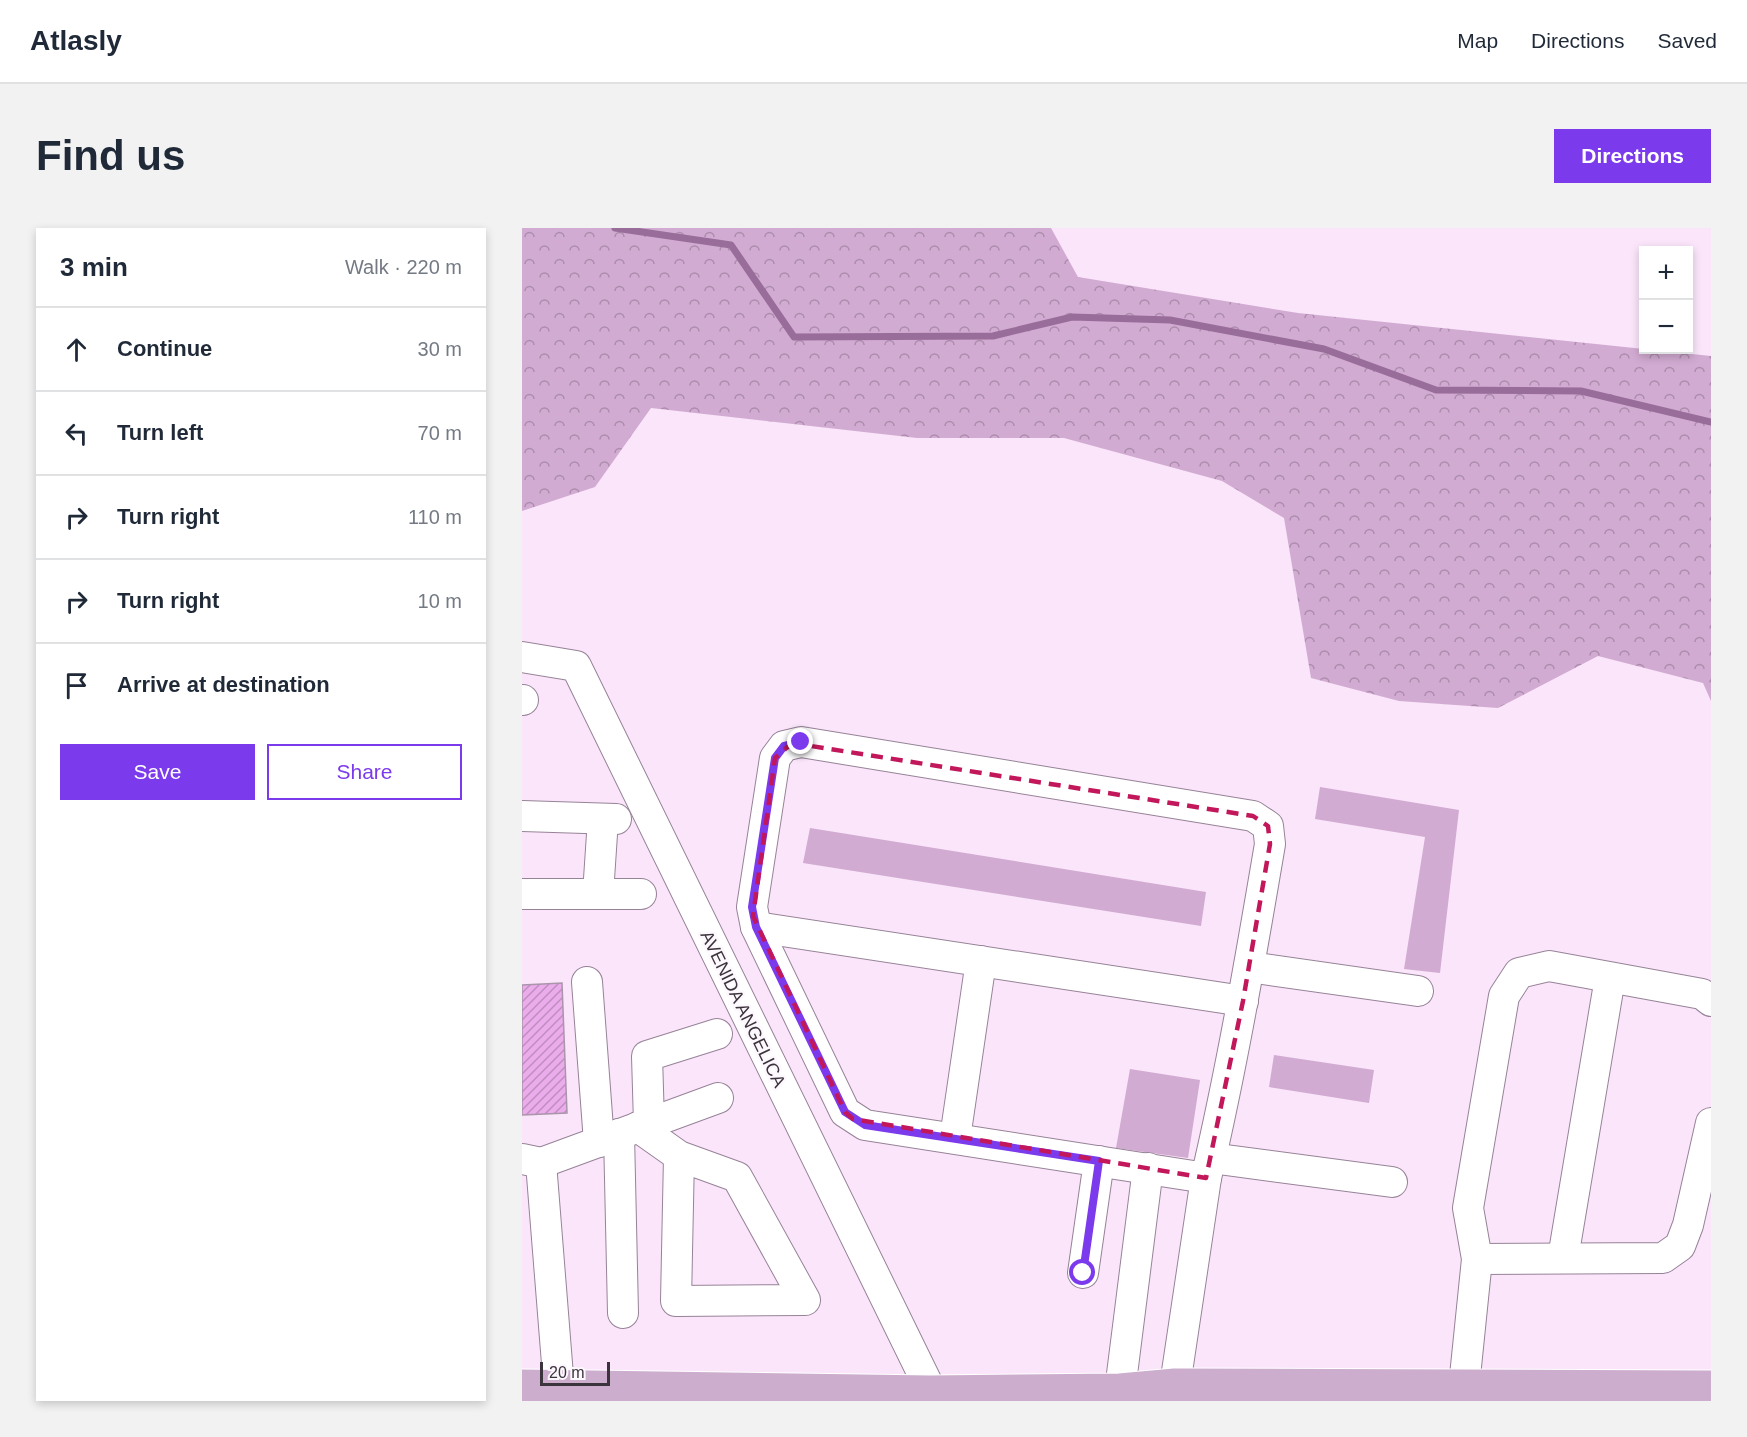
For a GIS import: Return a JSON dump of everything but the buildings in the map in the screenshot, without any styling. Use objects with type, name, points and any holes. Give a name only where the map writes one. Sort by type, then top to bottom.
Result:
[{"type":"main road","points":[[522,1386],[560,1394],[933,1397],[1120,1390],[1175,1385],[1711,1388]]},
{"type":"street","name":"AVENIDA ANGELICA","points":[[522,657],[576,666],[933,1397]]},
{"type":"street","points":[[1175,1385],[1208,1168],[1243,1001],[1270,844],[1268,826],[1253,816],[801,742],[784,746],[775,758],[752,907],[756,927],[845,1112],[865,1125],[1148,1168],[1208,1168],[1392,1182]]},
{"type":"street","points":[[522,816],[610,819],[598,894]]},
{"type":"street","points":[[522,894],[641,894]]},
{"type":"street","points":[[756,927],[1243,1001]]},
{"type":"street","points":[[955,1138],[981,961]]},
{"type":"street","points":[[1464,1386],[1477,1259],[1468,1208],[1504,996],[1520,973],[1549,966],[1702,994],[1711,1000]]},
{"type":"street","points":[[1249,967],[1418,991]]},
{"type":"street","points":[[1563,1258],[1610,978]]},
{"type":"street","points":[[587,982],[626,1131]]},
{"type":"street","points":[[623,1313],[626,1131],[646,1056],[717,1034]]},
{"type":"street","points":[[560,1394],[532,1161],[718,1098]]},
{"type":"street","points":[[1477,1259],[1663,1258],[1680,1246],[1688,1225],[1711,1123]]},
{"type":"street","points":[[626,1131],[679,1156],[737,1177],[805,1300],[676,1301],[679,1156]]},
{"type":"street","points":[[1083,1273],[1099,1161]]},
{"type":"street","points":[[1120,1390],[1148,1168]]},
{"type":"highlighted area","points":[[792,743],[1253,816],[1268,826],[1270,844],[1243,1001],[1206,1178],[853,1119],[845,1112],[753,916],[775,758]]},
{"type":"green space","points":[[522,228],[1051,228],[1078,277],[1298,313],[1639,349],[1639,354],[1711,356],[1711,701],[1703,683],[1598,656],[1498,708],[1399,701],[1311,678],[1284,518],[1222,481],[1064,438],[917,438],[651,408],[595,487],[522,511]]},
{"type":"green space","points":[[1320,787],[1459,810],[1440,973],[1404,969],[1425,837],[1315,819]]},
{"type":"green space","points":[[810,828],[1206,892],[1201,926],[803,863]]},
{"type":"green space","points":[[1274,1055],[1374,1070],[1369,1103],[1269,1087]]},
{"type":"green space","points":[[1130,1069],[1200,1080],[1188,1158],[1116,1148]]},
{"type":"waterway","points":[[615,228],[731,245],[794,337],[993,336],[1072,317],[1170,320],[1324,349],[1436,390],[1581,391],[1711,422]]},
{"type":"route","points":[[801,742],[784,746],[775,758],[752,907],[756,927],[845,1112],[865,1125],[1099,1161],[1083,1273]]}]
